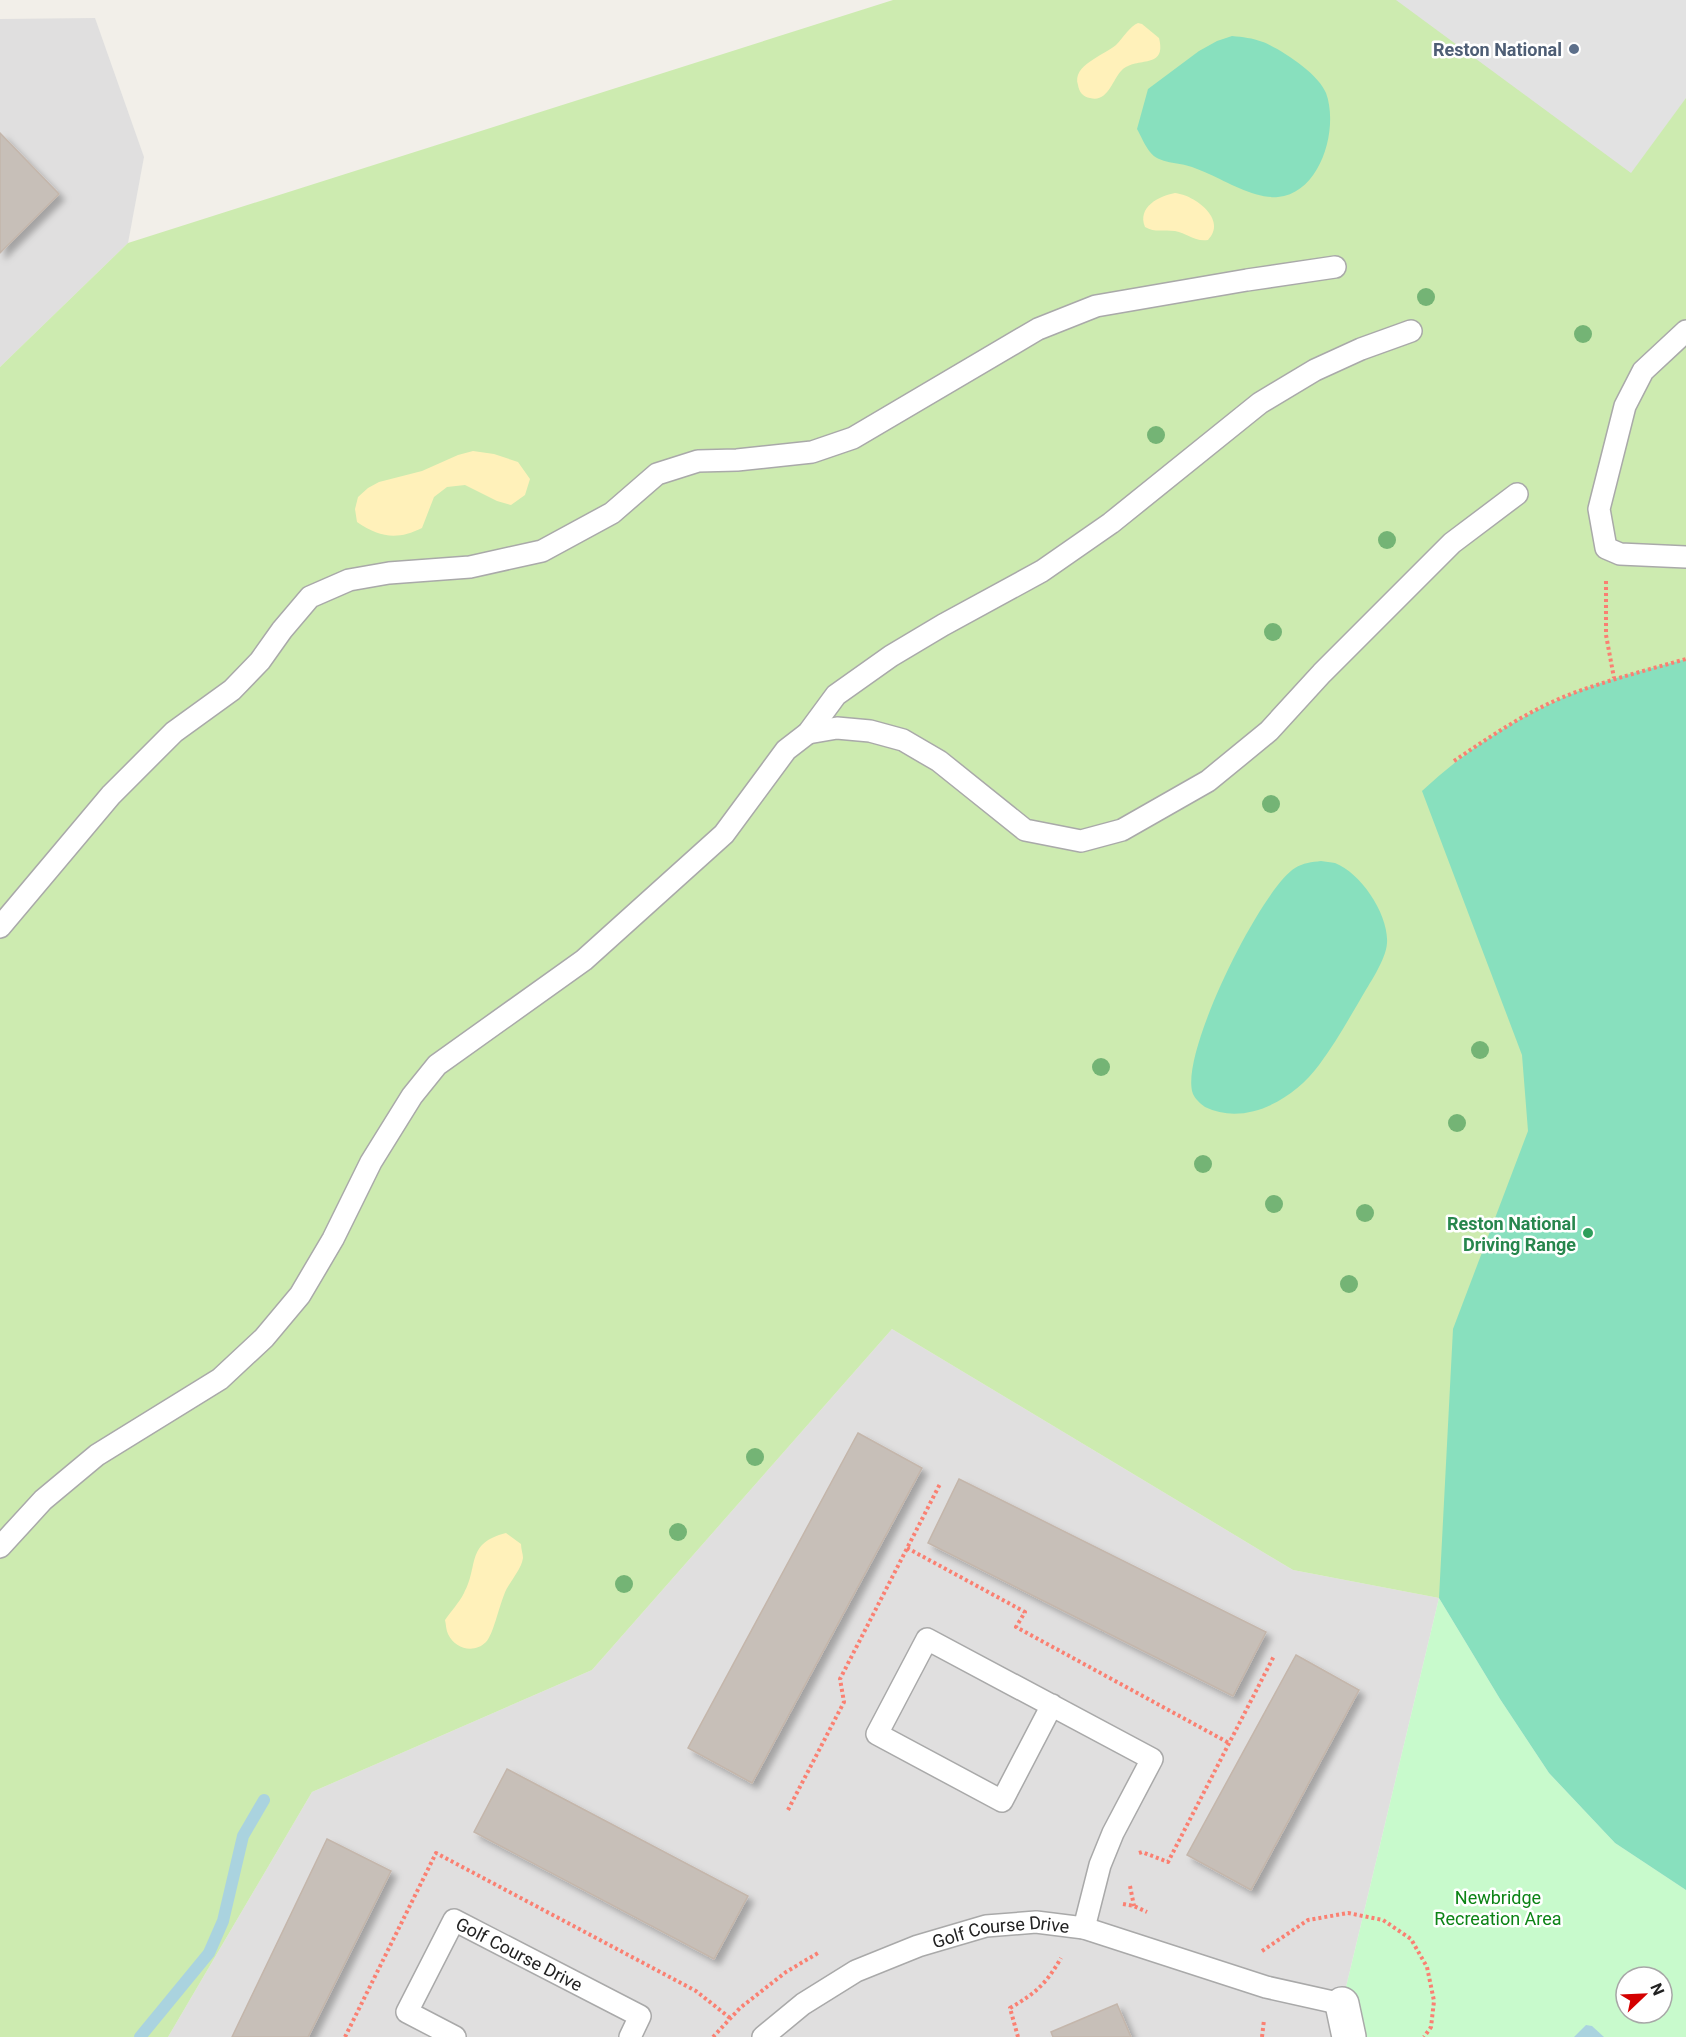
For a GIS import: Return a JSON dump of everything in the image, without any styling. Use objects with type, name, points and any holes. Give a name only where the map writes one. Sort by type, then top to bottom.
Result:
[{"type":"street","points":[[1342,2004],[1349,2037]]},
{"type":"lane","points":[[0,927],[111,795],[174,732],[232,690],[260,661],[310,597],[350,580],[389,573],[470,567],[543,551],[612,513],[657,474],[698,461],[737,460],[812,452],[852,438],[1038,329],[1096,306],[1335,267]]},
{"type":"lane","points":[[0,1547],[43,1500],[97,1455],[220,1379],[264,1338],[300,1296],[333,1239],[371,1162],[412,1096],[437,1065],[584,960],[724,834],[786,750],[808,733],[836,695],[891,656],[943,625],[1042,572],[1111,523],[1260,403],[1315,370],[1360,349],[1411,331]]},
{"type":"lane","points":[[1686,331],[1643,371],[1625,406],[1599,509],[1606,548],[1620,554],[1686,557]]},
{"type":"lane","points":[[808,733],[837,728],[870,730],[903,740],[939,761],[1025,830],[1081,841],[1122,830],[1208,781],[1269,731],[1452,543],[1517,494]]},
{"type":"lane","name":"Golf Course Drive","points":[[1052,1706],[1002,1802],[877,1734],[927,1639],[1152,1759],[1113,1833],[1075,1928]]},
{"type":"lane","name":"Golf Course Drive","points":[[455,2037],[407,2012],[454,1920],[640,2016],[630,2037]]},
{"type":"lane","name":"Golf Course Drive","points":[[763,2037],[803,2004],[856,1971],[918,1946],[986,1926],[1035,1922],[1075,1928],[1266,1987],[1342,2004]]},
{"type":"path","points":[[1606,548],[1606,635],[1614,678]]},
{"type":"path","points":[[1454,761],[1494,735],[1568,695],[1614,678],[1686,659]]},
{"type":"path","points":[[788,1810],[844,1702],[840,1678],[940,1484]]},
{"type":"path","points":[[906,1548],[1024,1612],[1016,1627],[1229,1743]]},
{"type":"path","points":[[1133,1855],[1142,1852],[1168,1862],[1274,1656]]},
{"type":"path","points":[[1129,1882],[1134,1906]]},
{"type":"path","points":[[1261,1951],[1308,1920],[1348,1912],[1383,1920],[1411,1939],[1427,1967],[1434,2001],[1431,2026],[1424,2037]]},
{"type":"path","points":[[1018,2037],[1010,2008],[1032,1996],[1050,1977],[1075,1928]]},
{"type":"path","points":[[345,2037],[346,2034],[351,2037]]},
{"type":"shaded area","name":"Reston National","points":[[1396,0],[1686,0],[1686,98],[1631,173]]},
{"type":"shaded area","points":[[95,18],[144,157],[128,243],[0,367],[0,19]]},
{"type":"shaded area","points":[[892,1329],[1293,1570],[1439,1598],[1342,2004],[1349,2037],[168,2037],[312,1792],[592,1670]]},
{"type":"green space","points":[[893,0],[1686,0],[1686,1890],[1439,1598],[1293,1570],[892,1329],[592,1670],[312,1792],[168,2037],[0,2037],[0,367],[128,243]]},
{"type":"green space","points":[[1232,36],[1271,45],[1308,70],[1326,93],[1330,123],[1323,157],[1316,172],[1293,193],[1278,197],[1261,196],[1187,165],[1159,159],[1148,150],[1137,129],[1148,89],[1199,51]]},
{"type":"green space","name":"Reston National Driving Range","points":[[1686,659],[1686,1890],[1615,1843],[1549,1773],[1500,1699],[1439,1598],[1453,1329],[1528,1131],[1522,1055],[1422,791],[1455,762],[1490,737],[1547,705],[1626,675]]},
{"type":"green space","points":[[1321,861],[1335,863],[1345,868],[1372,896],[1386,932],[1386,950],[1380,964],[1330,1050],[1309,1077],[1296,1089],[1283,1099],[1268,1106],[1237,1114],[1205,1107],[1193,1094],[1192,1074],[1198,1046],[1210,1011],[1226,975],[1244,939],[1280,882],[1298,866]]},
{"type":"green space","name":"Newbridge Recreation Area","points":[[1439,1598],[1500,1699],[1549,1773],[1615,1843],[1686,1890],[1686,2037],[1349,2037],[1342,2004]]},
{"type":"sand","points":[[1138,23],[1159,38],[1159,55],[1149,61],[1128,66],[1122,70],[1109,90],[1101,97],[1096,99],[1083,95],[1080,92],[1077,78],[1084,66],[1116,45],[1129,29]]},
{"type":"sand","points":[[1175,193],[1200,203],[1212,217],[1213,232],[1208,240],[1199,240],[1175,231],[1145,227],[1143,220],[1147,208],[1156,200]]},
{"type":"sand","points":[[473,451],[494,454],[518,462],[530,479],[525,495],[511,505],[497,501],[465,485],[447,487],[434,497],[422,528],[413,532],[389,536],[373,531],[357,522],[355,509],[358,497],[368,488],[379,482],[422,471]]},
{"type":"sand","points":[[506,1533],[521,1544],[522,1563],[506,1590],[489,1638],[481,1646],[465,1648],[451,1639],[445,1620],[464,1593],[479,1550],[493,1537]]},
{"type":"water","points":[[1586,2025],[1592,2026],[1604,2037],[1574,2037]]},
{"type":"building","points":[[0,133],[59,194],[0,253]]},
{"type":"building","points":[[858,1433],[922,1468],[752,1783],[688,1748]]},
{"type":"building","points":[[959,1479],[1266,1632],[1233,1696],[928,1543]]},
{"type":"building","points":[[1296,1655],[1359,1690],[1251,1890],[1187,1855]]},
{"type":"building","points":[[507,1769],[748,1896],[714,1959],[474,1832]]},
{"type":"building","points":[[327,1839],[391,1871],[308,2037],[232,2037]]},
{"type":"building","points":[[1117,2004],[1131,2037],[1053,2037],[1051,2032]]},
{"type":"waterway","points":[[140,2037],[209,1953],[223,1921],[243,1836],[264,1800]]},
{"type":"place","name":"Reston National","points":[[1574,49]]},
{"type":"place","name":"Reston National Driving Range","points":[[1588,1233]]}]
